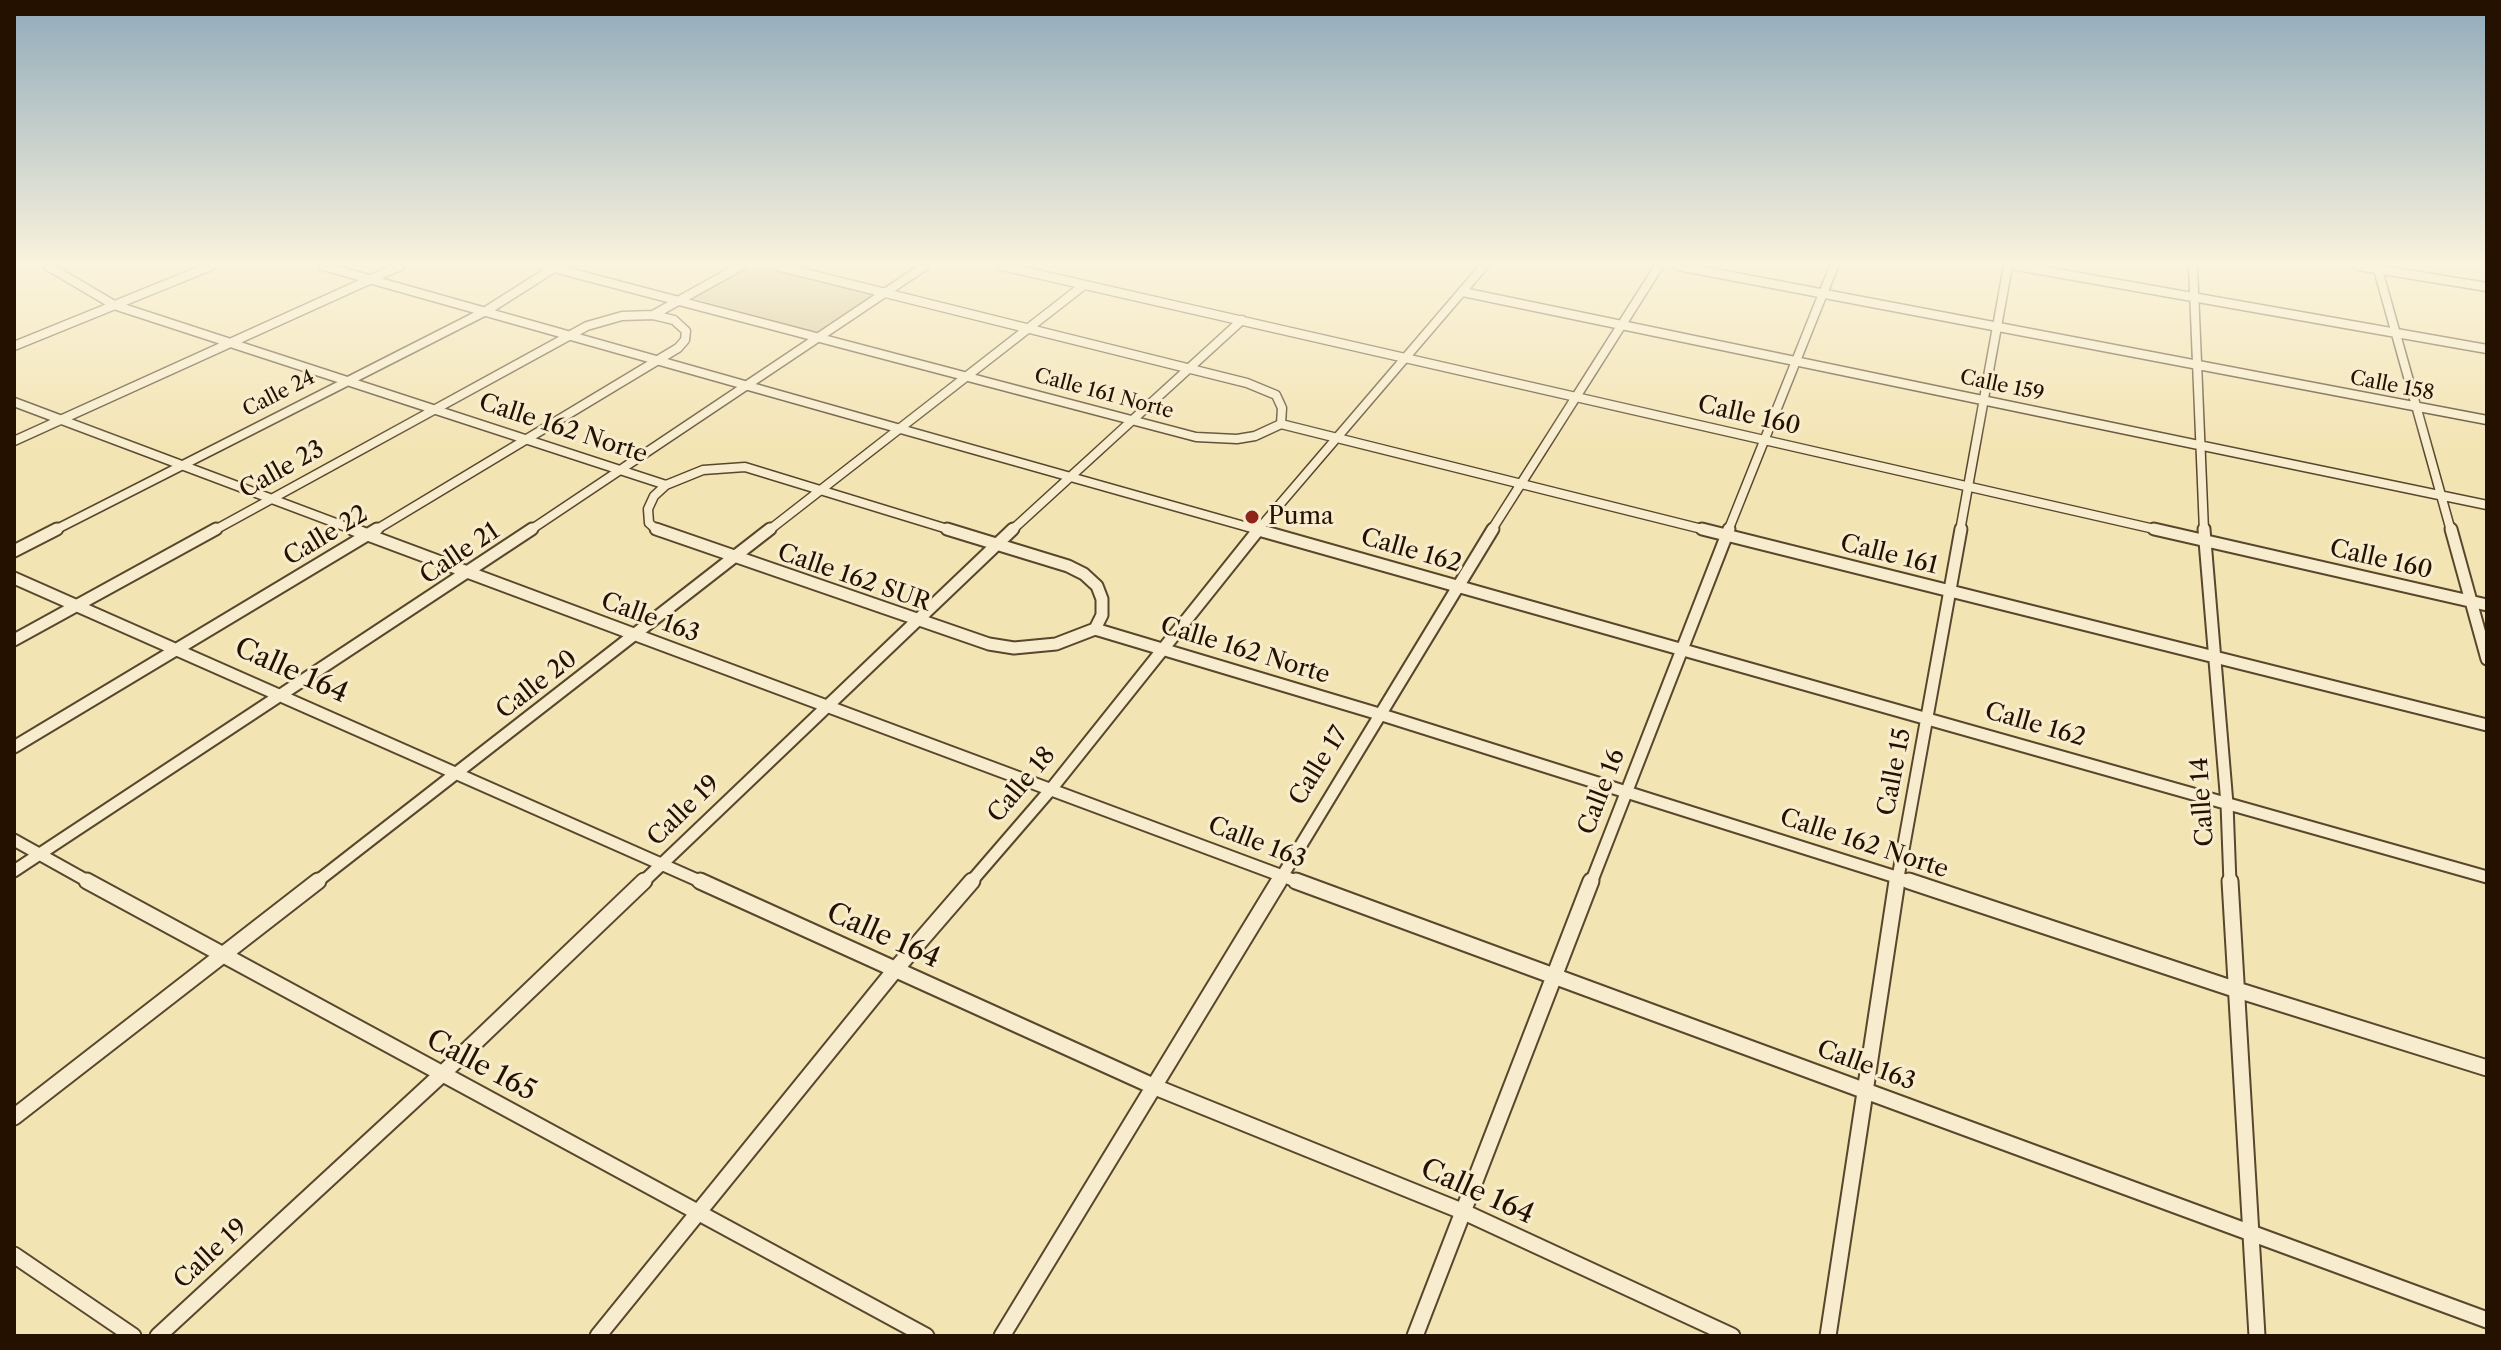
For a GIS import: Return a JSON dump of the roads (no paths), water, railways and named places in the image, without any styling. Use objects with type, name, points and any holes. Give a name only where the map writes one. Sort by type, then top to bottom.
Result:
[{"type":"street","points":[[14,346],[55,329]]},
{"type":"street","name":"Calle 162 Norte","points":[[187,329],[666,485],[703,470],[745,467],[823,489],[1084,574],[1097,586],[1102,599],[1102,615],[1095,629],[1379,714],[1898,877],[2234,989],[2487,1068]]},
{"type":"street","points":[[14,441],[260,329]]},
{"type":"street","name":"Calle 24","points":[[14,551],[449,329]]},
{"type":"street","name":"Calle 162","points":[[548,329],[2487,877]]},
{"type":"street","name":"Calle 23","points":[[14,640],[583,329]]},
{"type":"street","name":"Calle 22","points":[[14,747],[659,360],[685,340],[684,329]]},
{"type":"street","name":"Calle 161 Norte","points":[[791,329],[1216,440],[1255,436],[1281,424]]},
{"type":"street","name":"Calle 21","points":[[14,871],[748,387],[828,329]]},
{"type":"street","points":[[1027,329],[1265,389],[1276,395],[1282,408],[1281,424]]},
{"type":"street","name":"Calle 20","points":[[14,1117],[1027,329]]},
{"type":"street","name":"Calle 19","points":[[158,1336],[441,1075],[996,545],[1232,329]]},
{"type":"street","name":"Calle 160","points":[[1280,329],[2487,605]]},
{"type":"street","name":"Calle 18","points":[[598,1336],[701,1213],[895,970],[1052,788],[1259,529],[1432,329]]},
{"type":"street","name":"Calle 17","points":[[1002,1336],[1155,1087],[1280,875],[1520,484],[1620,329]]},
{"type":"street","name":"Calle 159","points":[[1637,329],[2487,505]]},
{"type":"street","name":"Calle 16","points":[[1415,1336],[1681,649],[1809,329]]},
{"type":"street","name":"Calle 15","points":[[1828,1336],[1898,877],[1968,485],[1986,401],[1996,329]]},
{"type":"street","name":"Calle 158","points":[[2011,329],[2487,420]]},
{"type":"street","name":"Calle 14","points":[[2196,329],[2204,540],[2227,804],[2234,989],[2257,1336]]},
{"type":"street","points":[[2374,329],[2487,349]]},
{"type":"street","points":[[2395,329],[2487,659]]},
{"type":"street","name":"Calle 163","points":[[14,402],[827,708],[1052,788],[2487,1320]]},
{"type":"street","name":"Calle 161","points":[[1281,424],[2487,725]]},
{"type":"street","name":"Calle 162 SUR","points":[[666,485],[654,496],[648,509],[649,523],[659,532],[918,621],[989,644],[1014,648],[1056,644],[1095,629]]},
{"type":"street","name":"Calle 164","points":[[14,578],[663,864],[1155,1087],[1464,1212],[1732,1336]]},
{"type":"street","name":"Calle 165","points":[[14,840],[220,955],[926,1336]]},
{"type":"street","points":[[14,1255],[133,1336]]},
{"type":"place","name":"Puma","points":[[1252,517]]}]
